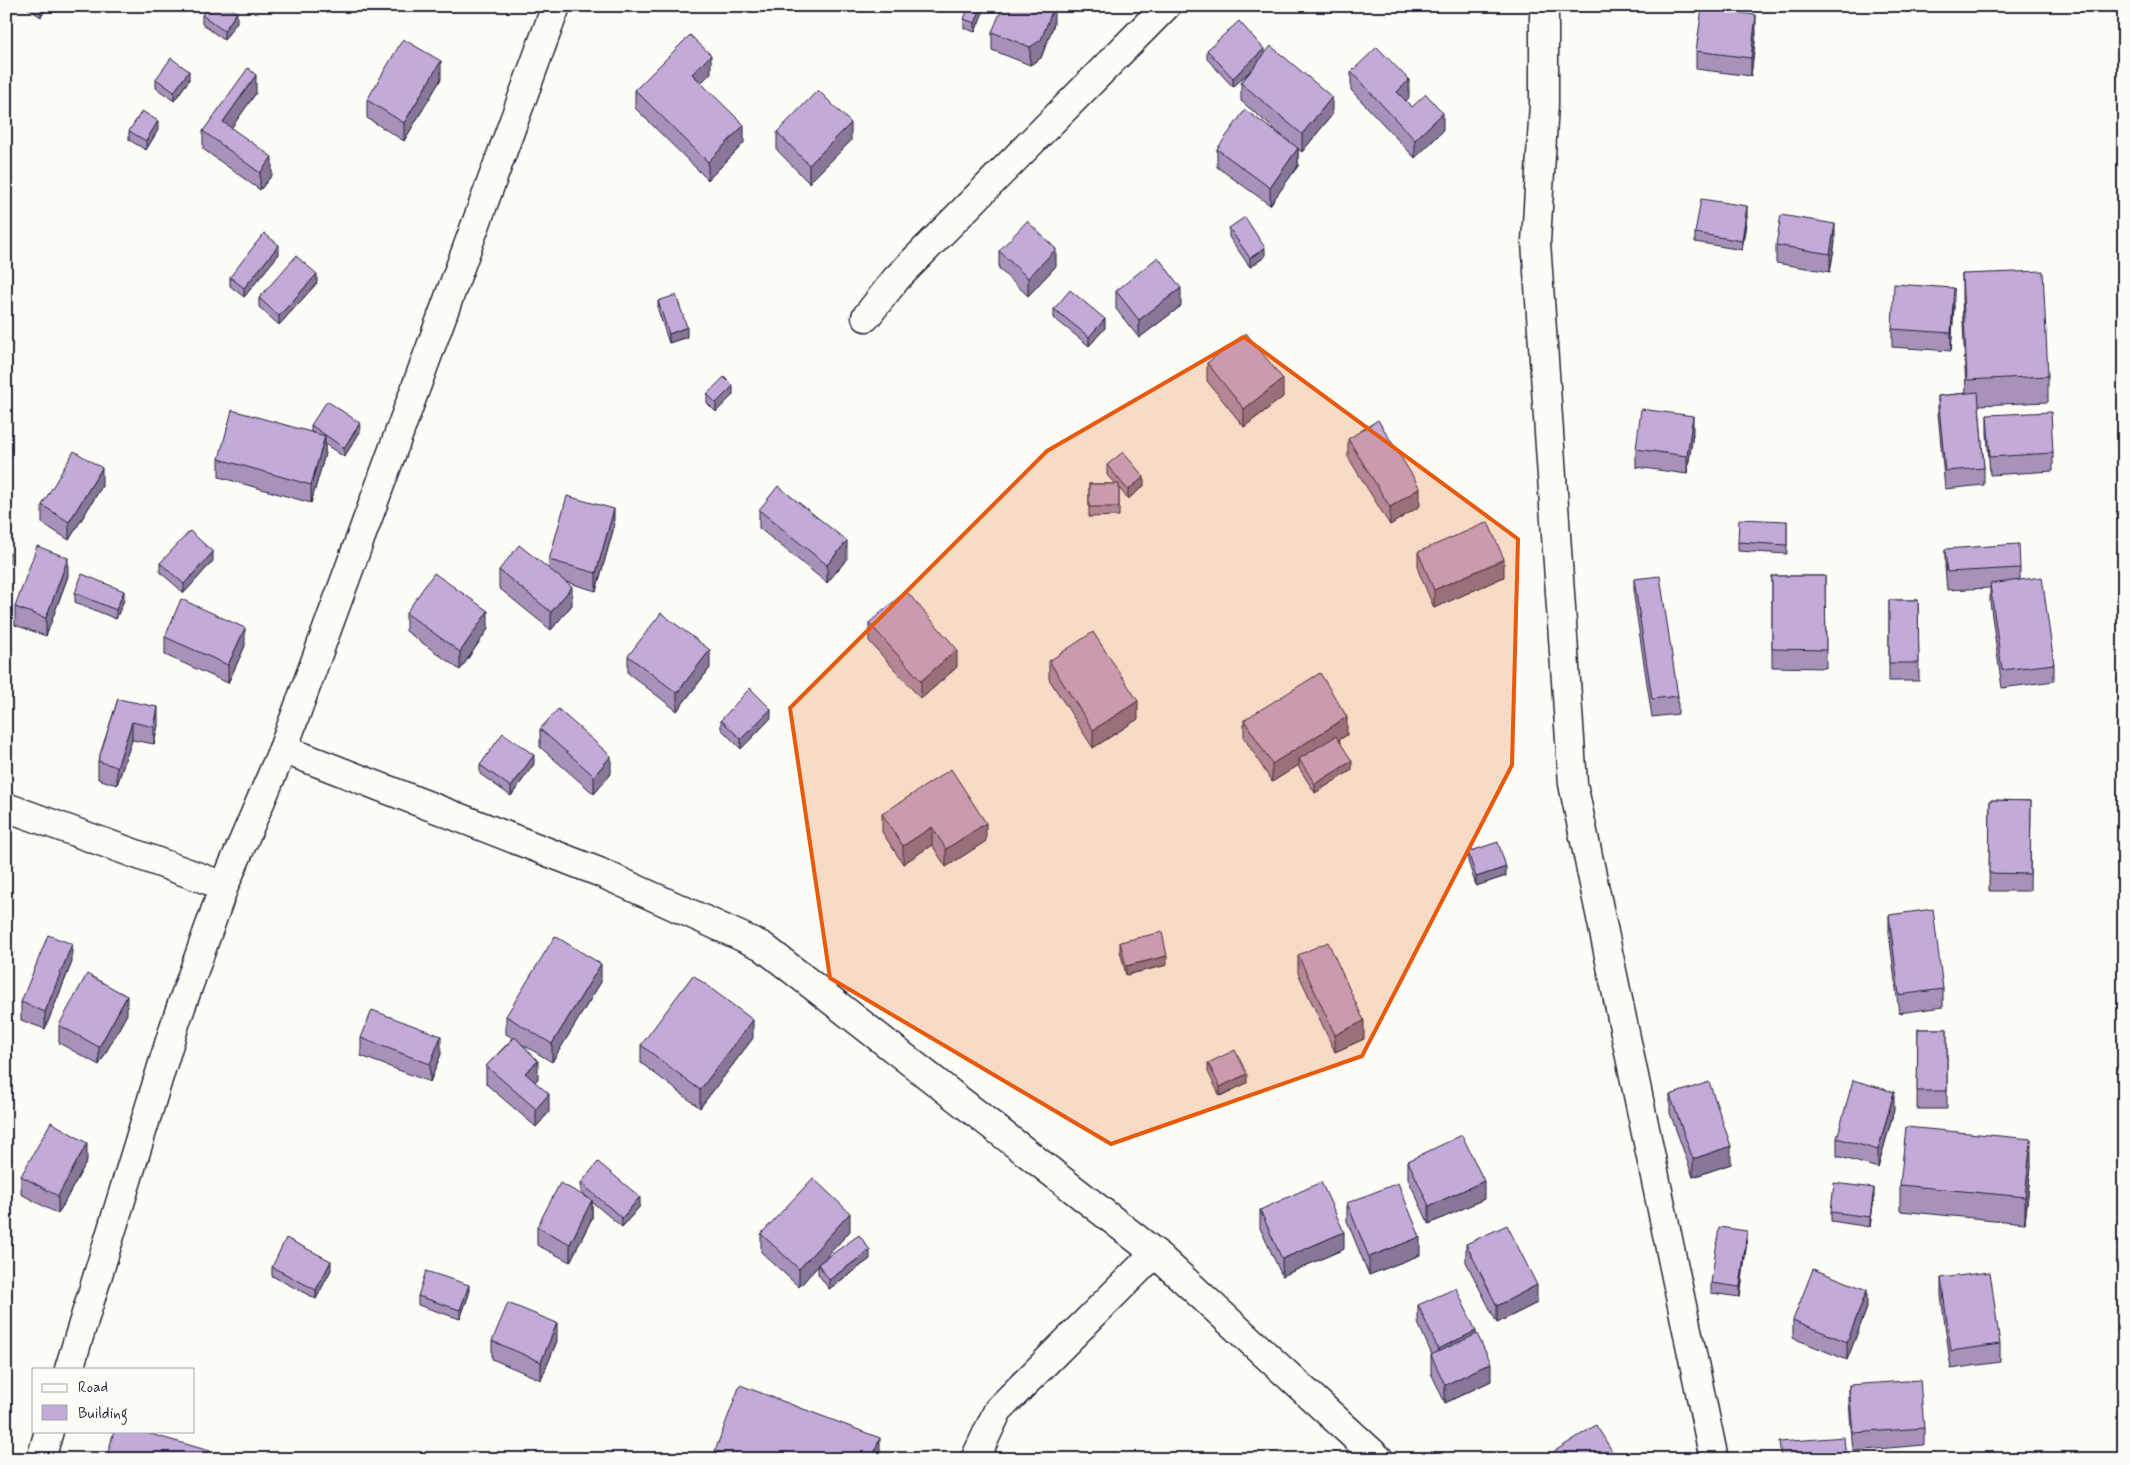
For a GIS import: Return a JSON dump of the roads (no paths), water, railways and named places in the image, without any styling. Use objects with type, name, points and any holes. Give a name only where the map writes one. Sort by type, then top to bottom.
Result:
[{"type":"street","points":[[69,1368],[176,1021],[224,886],[283,750],[556,6]]},
{"type":"street","points":[[866,317],[896,279],[1166,6]]},
{"type":"street","points":[[1544,6],[1544,103],[1536,242],[1573,784],[1714,1459]]},
{"type":"street","points":[[283,750],[599,872],[762,946],[1155,1252],[1379,1459]]},
{"type":"street","points":[[6,807],[224,886]]},
{"type":"street","points":[[975,1459],[998,1410],[1155,1252]]},
{"type":"street","points":[[41,1459],[49,1432]]}]
